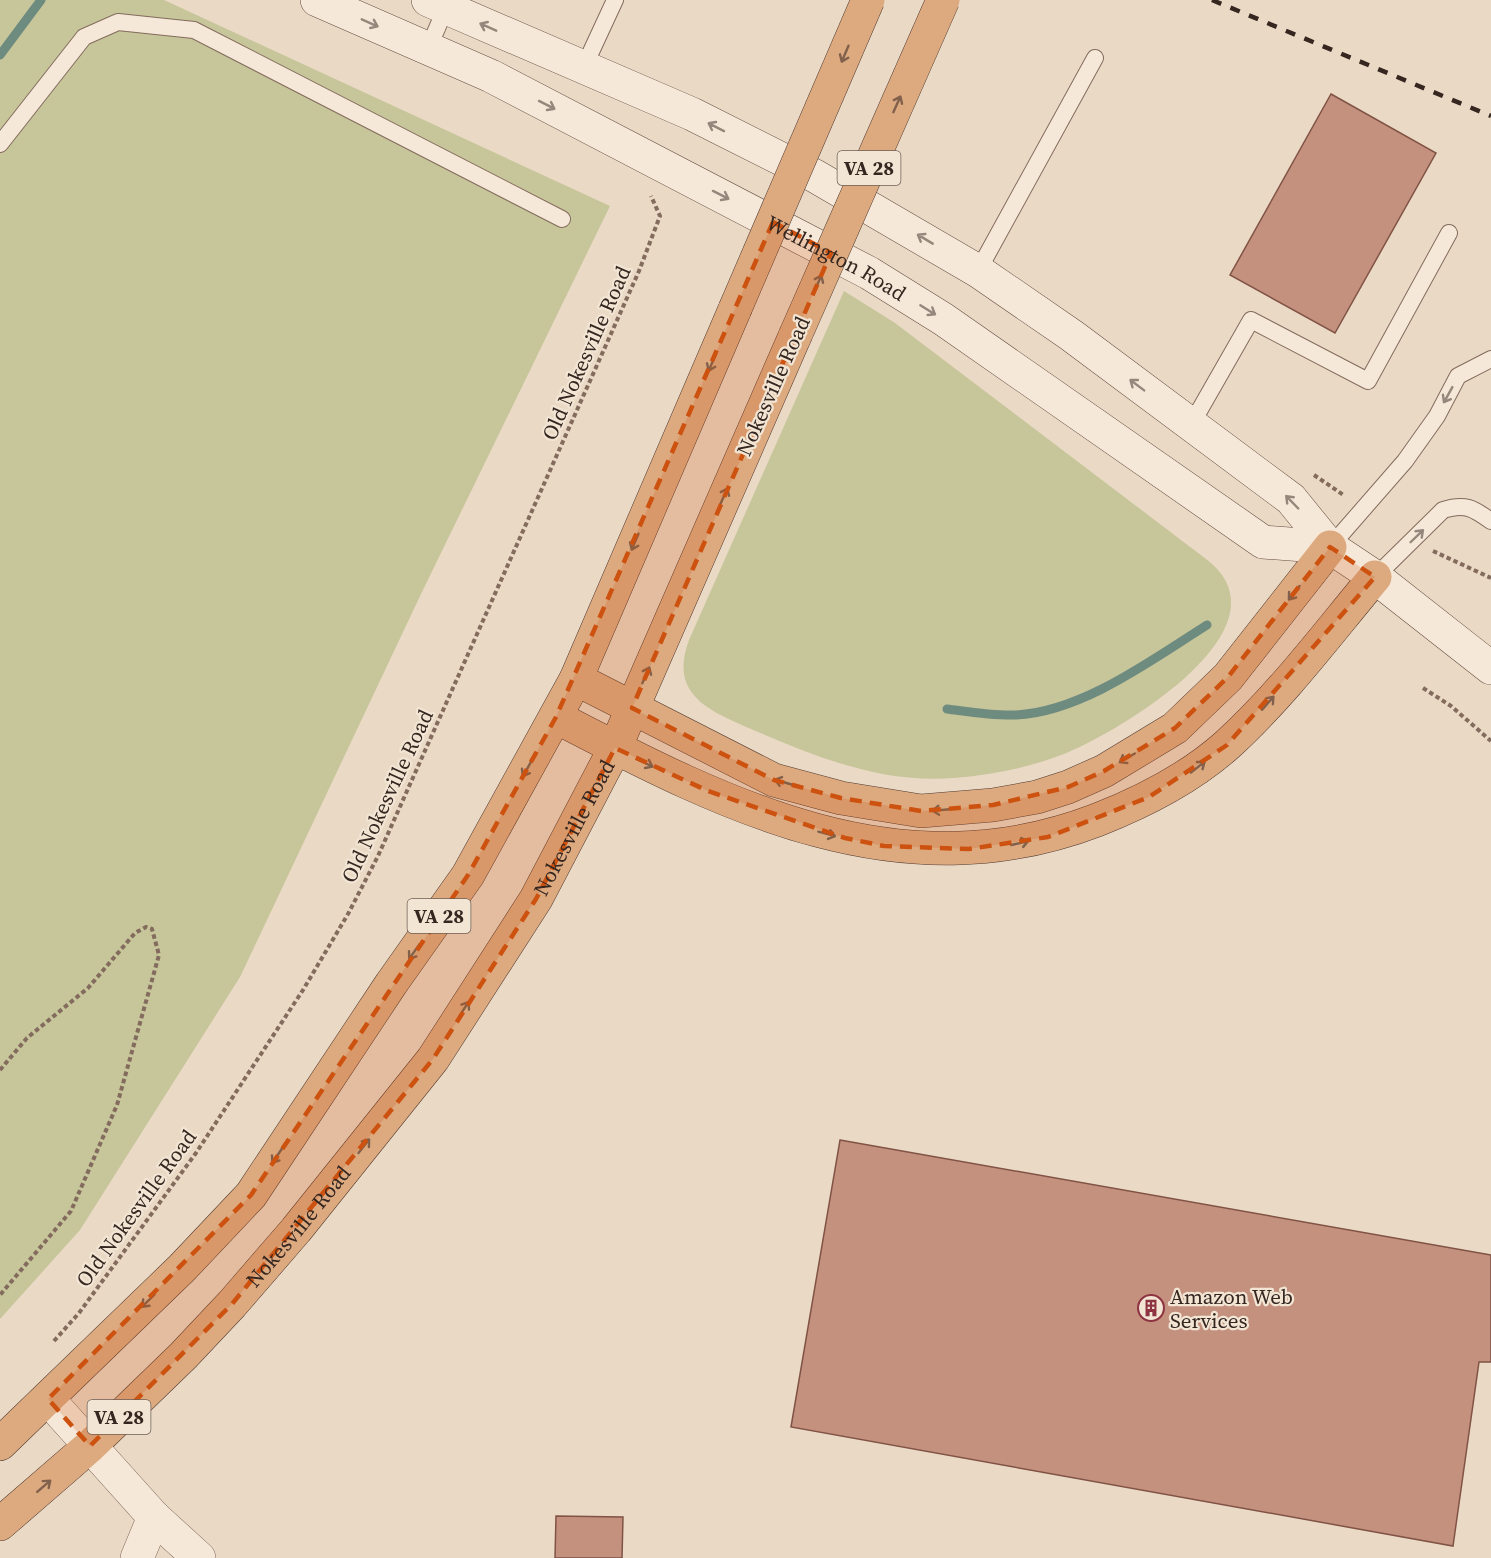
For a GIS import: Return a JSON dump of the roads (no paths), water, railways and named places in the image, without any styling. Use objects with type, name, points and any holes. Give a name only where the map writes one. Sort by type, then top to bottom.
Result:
[{"type":"highway","name":"VA 28","points":[[0,1444],[182,1268],[251,1195],[391,984],[468,875],[576,679],[868,0]]},
{"type":"highway","name":"Nokesville Road","points":[[0,1524],[90,1446],[183,1356],[296,1230],[433,1059],[536,899],[615,748],[943,0]]},
{"type":"highway","points":[[576,679],[774,780],[841,798],[921,812],[993,805],[1037,796],[1104,771],[1175,728],[1228,677],[1330,547]]},
{"type":"highway","points":[[556,717],[615,748],[708,791],[805,828],[845,838],[907,848],[969,849],[1007,846],[1048,837],[1116,813],[1190,773],[1227,745],[1264,708],[1375,577]]},
{"type":"main road","name":"Wellington Road","points":[[317,0],[491,76],[868,273],[943,319],[1263,542],[1330,547]]},
{"type":"main road","name":"Wellington Road","points":[[441,3],[583,69],[692,114],[814,176],[978,271],[1071,335],[1291,499],[1330,547],[1375,577],[1491,668]]},
{"type":"main road","points":[[48,1399],[154,1517],[199,1558]]},
{"type":"main road","points":[[137,1558],[154,1517]]},
{"type":"lane","points":[[583,69],[615,0]]},
{"type":"lane","points":[[428,49],[441,3]]},
{"type":"lane","points":[[0,144],[84,38],[118,22],[194,30],[562,219]]},
{"type":"lane","points":[[978,271],[1095,58]]},
{"type":"lane","points":[[1191,425],[1251,320],[1368,381],[1449,233]]},
{"type":"lane","points":[[1330,547],[1406,461],[1437,416],[1458,376],[1491,358]]},
{"type":"lane","points":[[1375,577],[1443,510],[1458,505],[1475,509],[1491,521]]},
{"type":"waterway","points":[[0,55],[41,0]]},
{"type":"waterway","points":[[947,709],[1016,715],[1041,712],[1066,704],[1116,682],[1207,625]]},
{"type":"railway","points":[[1212,0],[1491,116]]},
{"type":"place","name":"Amazon Web Services","points":[[1151,1308]]}]
